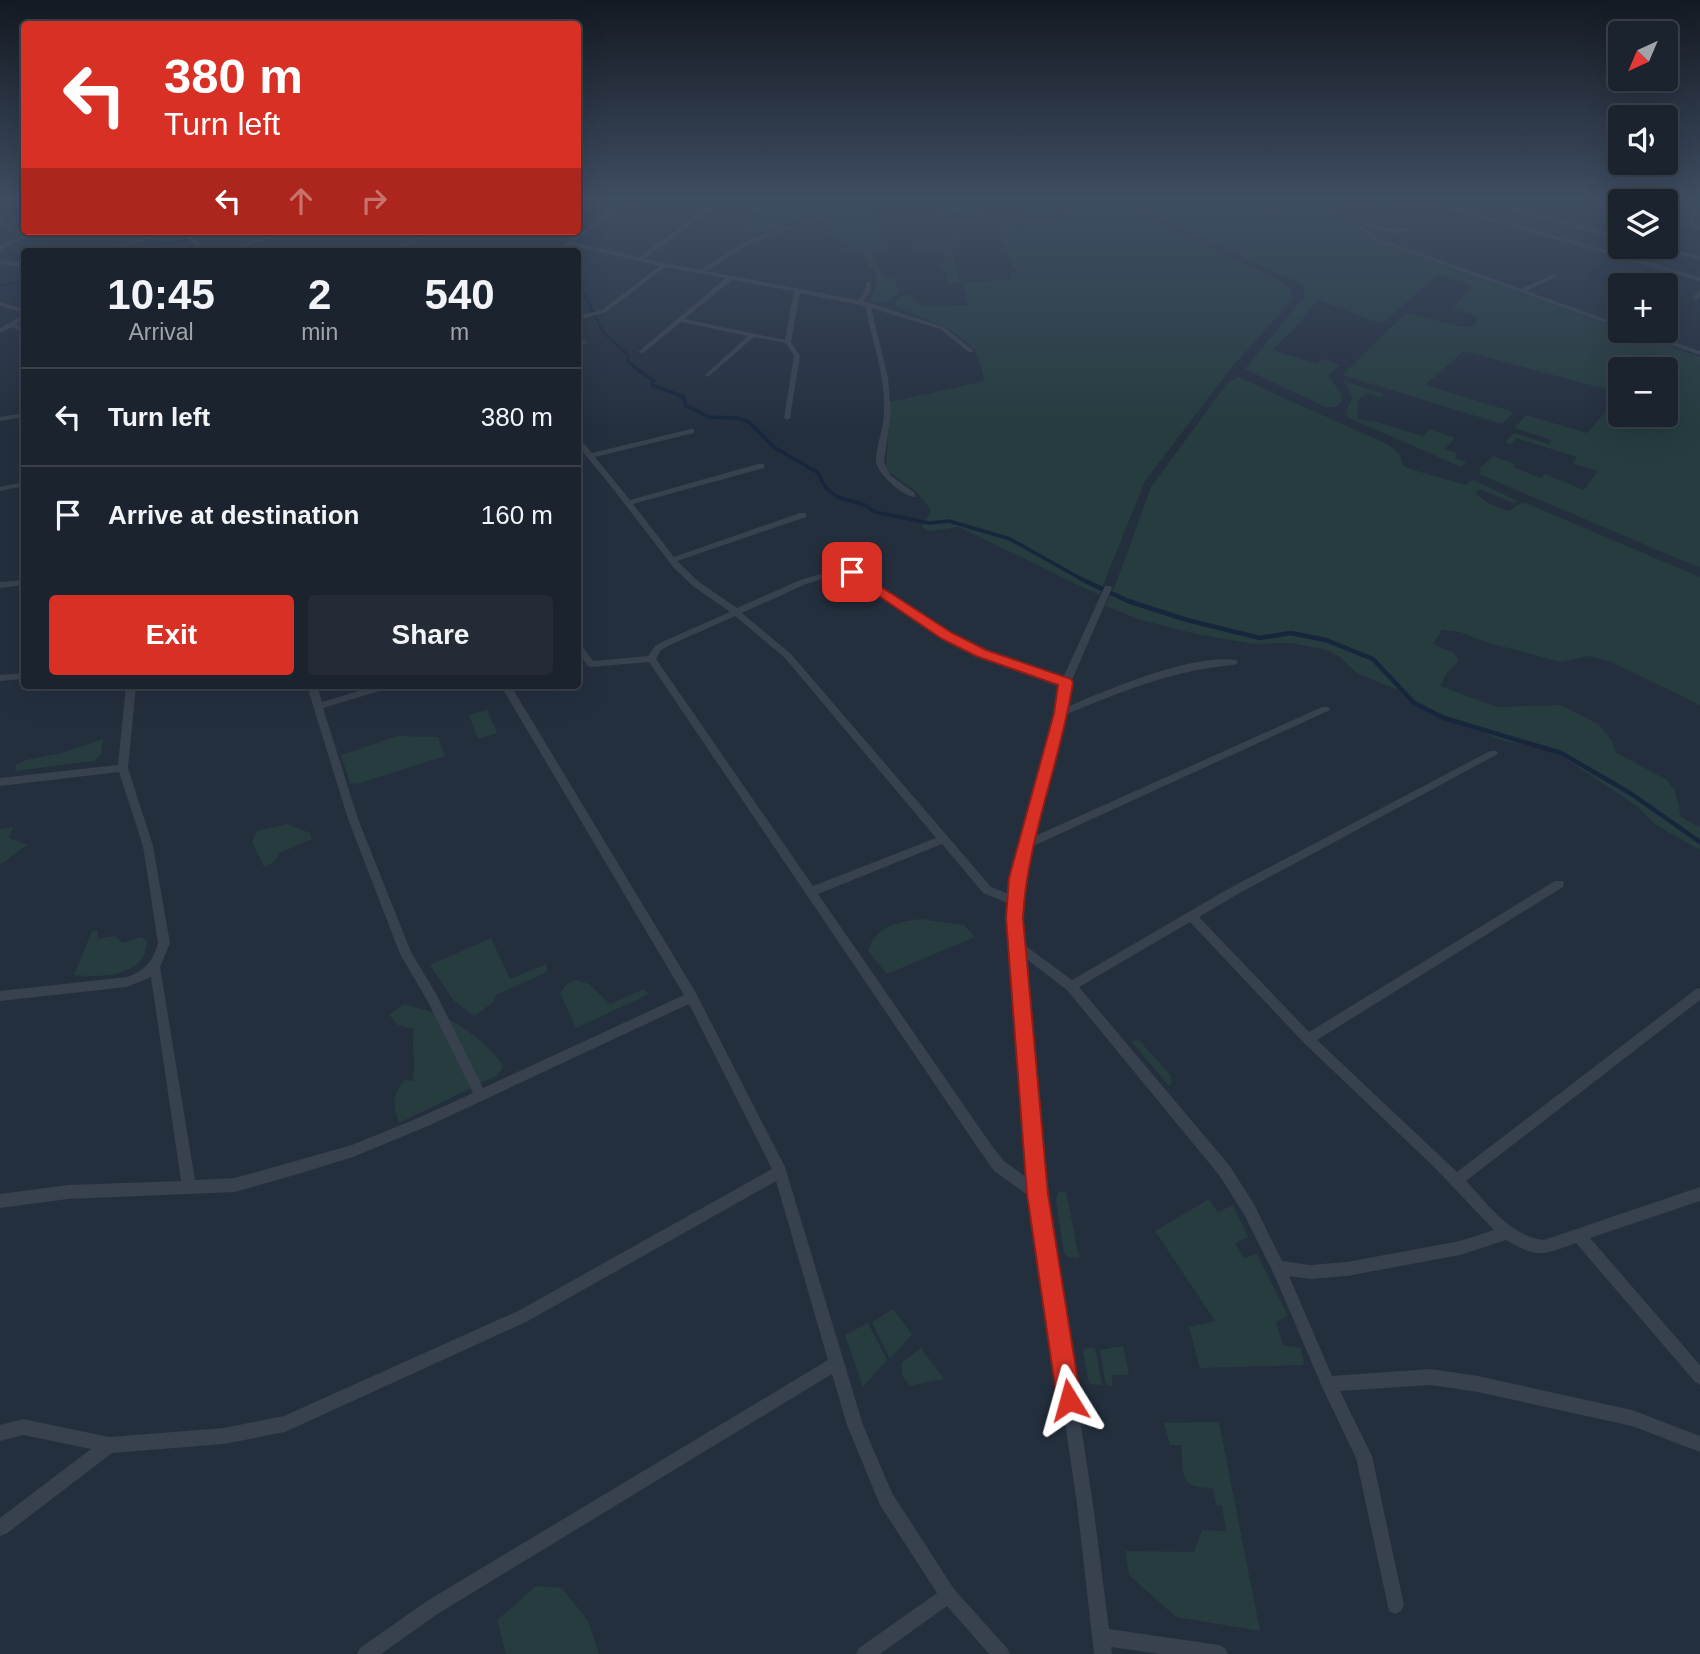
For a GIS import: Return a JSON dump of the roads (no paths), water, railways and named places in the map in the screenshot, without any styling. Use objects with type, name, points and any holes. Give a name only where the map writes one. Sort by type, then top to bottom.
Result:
[{"type":"street","points":[[581,317],[594,315],[647,277]]},
{"type":"street","points":[[726,277],[859,302],[942,328],[971,351]]},
{"type":"street","points":[[1486,277],[1608,322]]},
{"type":"street","points":[[1523,290],[1551,277]]},
{"type":"street","points":[[641,352],[730,278]]},
{"type":"street","points":[[859,302],[867,293],[869,283]]},
{"type":"street","points":[[787,418],[797,356],[788,342],[797,291]]},
{"type":"street","points":[[0,304],[21,310]]},
{"type":"street","points":[[868,306],[885,377],[888,413],[880,462],[887,476],[912,495]]},
{"type":"street","points":[[0,331],[21,319]]},
{"type":"street","points":[[679,320],[788,342]]},
{"type":"street","points":[[12,324],[21,329]]},
{"type":"street","points":[[708,375],[753,335]]},
{"type":"street","points":[[1670,343],[1700,353]]},
{"type":"street","points":[[0,419],[21,416]]},
{"type":"street","points":[[590,456],[691,431]]},
{"type":"street","points":[[581,446],[672,560],[695,584],[736,612],[788,656],[987,890],[1015,901]]},
{"type":"street","points":[[629,503],[761,466]]},
{"type":"street","points":[[0,489],[21,485]]},
{"type":"street","points":[[672,560],[803,515]]},
{"type":"street","points":[[581,651],[591,664],[650,659],[658,648],[667,643],[803,582],[845,569],[947,636],[981,653],[1066,682]]},
{"type":"street","points":[[0,585],[21,583]]},
{"type":"street","points":[[1106,592],[1066,682],[1061,713],[1017,878],[1015,944],[1038,1194],[1103,1645],[1219,1654]]},
{"type":"street","points":[[650,659],[999,1166],[1038,1194]]},
{"type":"street","points":[[1061,713],[1105,694],[1197,665],[1233,662]]},
{"type":"street","points":[[0,678],[21,676]]},
{"type":"street","points":[[131,689],[123,768],[151,860],[164,943],[155,968],[189,1188]]},
{"type":"street","points":[[313,689],[354,819],[406,954],[431,996],[480,1094]]},
{"type":"street","points":[[318,706],[376,689]]},
{"type":"street","points":[[508,689],[692,998],[780,1171],[835,1364],[855,1425],[887,1499],[948,1595],[1001,1654]]},
{"type":"street","points":[[1027,844],[1325,709]]},
{"type":"street","points":[[1071,986],[1191,916],[1493,753]]},
{"type":"street","points":[[0,782],[123,768]]},
{"type":"street","points":[[810,892],[944,838]]},
{"type":"street","points":[[1308,1039],[1559,884]]},
{"type":"street","points":[[1191,916],[1308,1039],[1507,1233],[1528,1245],[1544,1247],[1700,1194]]},
{"type":"street","points":[[1015,944],[1071,986],[1224,1170],[1249,1209],[1278,1267],[1328,1384],[1364,1456],[1395,1605]]},
{"type":"street","points":[[0,996],[127,982],[141,978],[155,968]]},
{"type":"street","points":[[1456,1181],[1700,993]]},
{"type":"street","points":[[0,1201],[68,1192],[235,1185],[353,1151],[692,998]]},
{"type":"street","points":[[0,1433],[23,1427],[109,1445],[225,1436],[285,1424],[523,1316],[780,1171]]},
{"type":"street","points":[[1278,1267],[1311,1272],[1347,1269],[1460,1248],[1507,1233]]},
{"type":"street","points":[[1578,1235],[1700,1377]]},
{"type":"street","points":[[366,1654],[433,1607],[835,1364]]},
{"type":"street","points":[[1328,1384],[1430,1377],[1478,1384],[1632,1418],[1700,1444]]},
{"type":"street","points":[[0,1528],[109,1445]]},
{"type":"street","points":[[865,1654],[948,1595]]},
{"type":"waterway","points":[[0,286],[21,281]]},
{"type":"waterway","points":[[581,288],[603,332],[628,355],[628,362],[636,367]]},
{"type":"waterway","points":[[633,366],[654,381],[652,385],[684,397],[685,405],[709,417],[737,418],[749,422],[775,448],[817,472],[826,488],[837,497],[865,505],[875,512],[929,523],[949,521],[1010,539],[1084,580]]},
{"type":"waterway","points":[[1084,580],[1128,601],[1187,620],[1260,638],[1291,633],[1326,640],[1373,659],[1414,703],[1444,718],[1561,753],[1630,793],[1700,842]]}]
